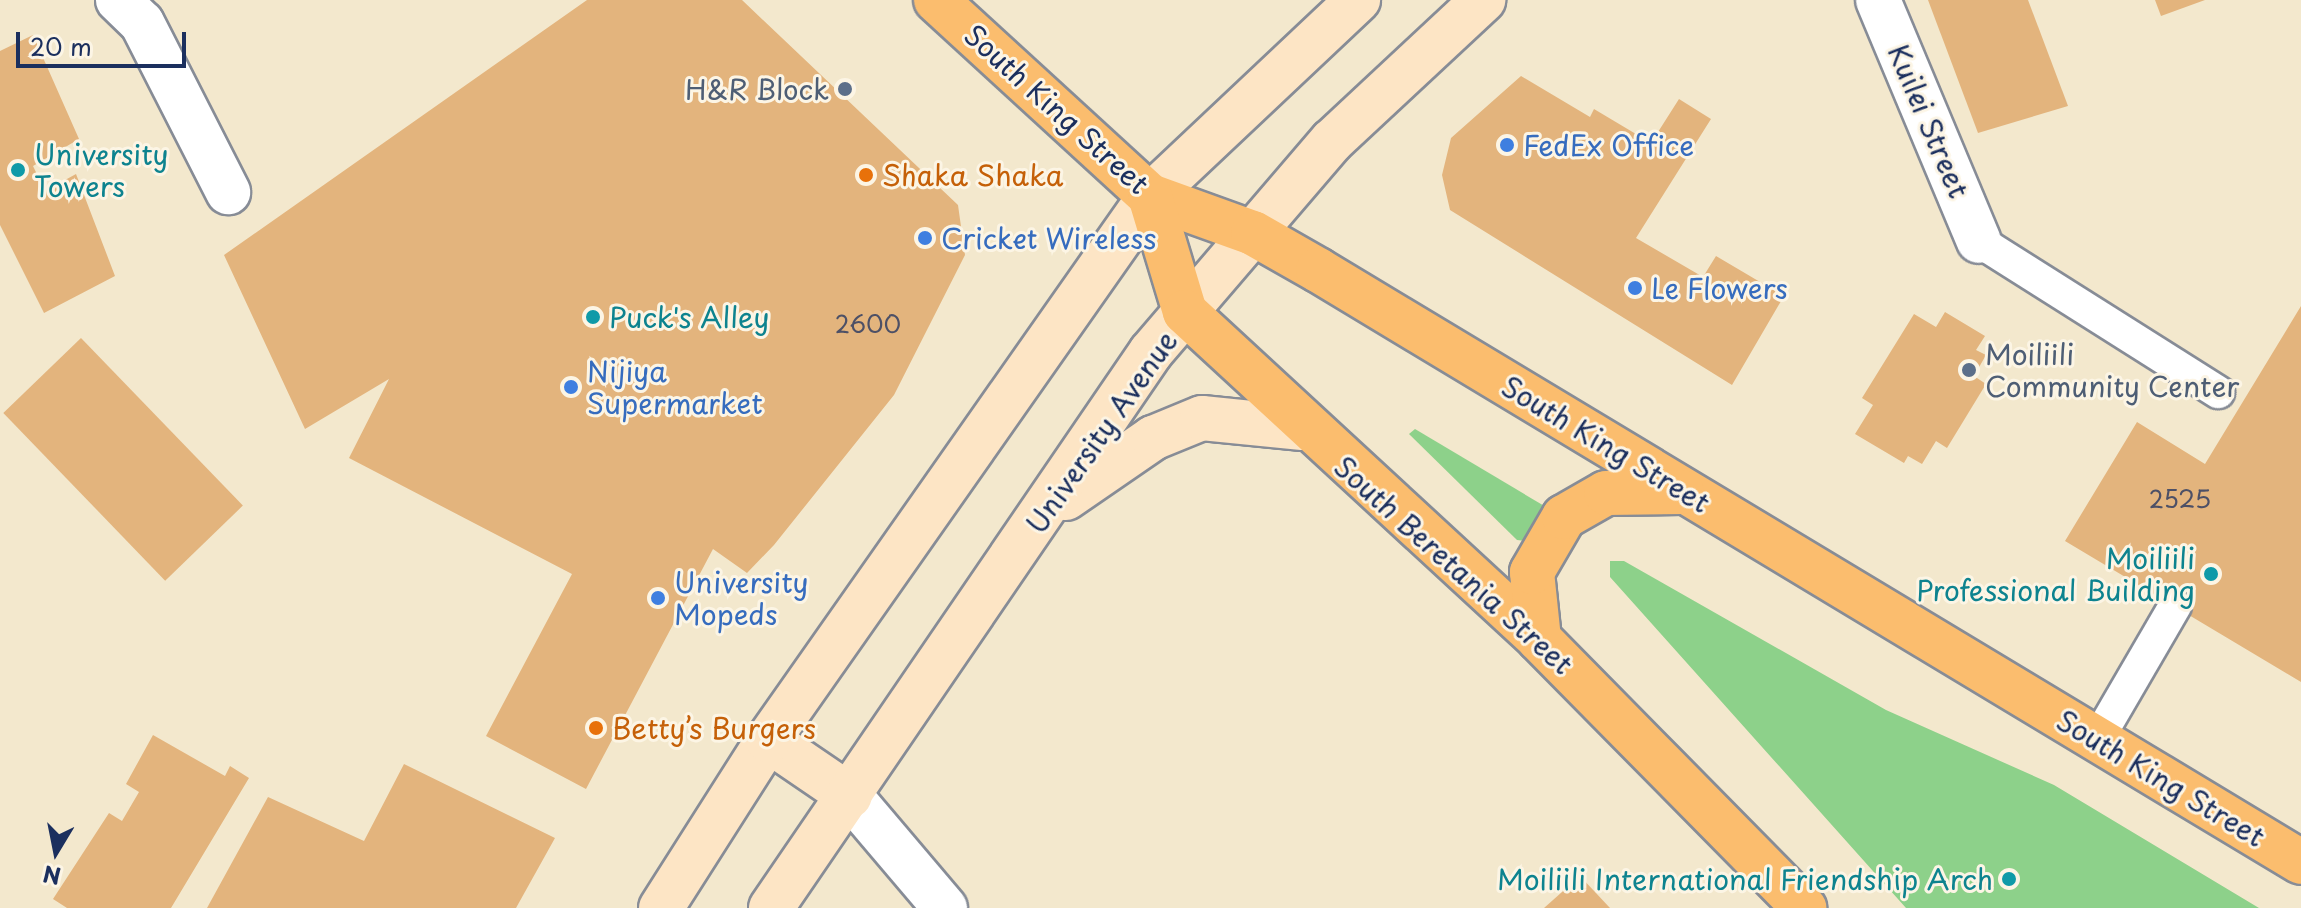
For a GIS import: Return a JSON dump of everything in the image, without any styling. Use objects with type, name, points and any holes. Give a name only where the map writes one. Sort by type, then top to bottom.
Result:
[{"type":"main road","name":"South King Street","points":[[936,0],[1150,196],[1253,233],[2301,862]]},
{"type":"main road","points":[[661,908],[768,740],[1150,196],[1358,0]]},
{"type":"main road","name":"University Avenue","points":[[771,908],[1185,312],[1332,141],[1483,0]]},
{"type":"main road","name":"South Beretania Street","points":[[1150,196],[1185,312],[1303,428],[1539,639],[1804,908]]},
{"type":"main road","points":[[1042,517],[1174,427],[1220,415],[1303,428]]},
{"type":"main road","points":[[1539,639],[1532,572],[1564,517],[1606,493],[1685,492]]},
{"type":"main road","points":[[768,740],[850,796]]},
{"type":"street","points":[[118,0],[142,23],[228,192]]},
{"type":"street","name":"Kuilei Street","points":[[1878,0],[1979,241]]},
{"type":"street","points":[[850,796],[945,908]]},
{"type":"lane","points":[[1979,241],[2218,392]]},
{"type":"lane","points":[[2097,740],[2175,606]]},
{"type":"green space","points":[[1415,429],[1546,507],[1527,541],[1517,540],[1409,434]]},
{"type":"green space","points":[[1610,561],[1624,561],[1886,710],[2054,785],[2259,908],[1906,908],[1610,577]]},
{"type":"building","name":"Puck's Alley","points":[[587,0],[742,0],[958,205],[965,255],[894,395],[774,545],[747,573],[713,549],[586,789],[486,736],[572,574],[349,458],[389,379],[305,429],[224,255]]},
{"type":"building","points":[[1928,0],[2028,0],[2068,106],[1978,133]]},
{"type":"building","points":[[2155,0],[2205,0],[2161,16]]},
{"type":"building","name":"University Towers","points":[[33,35],[79,139],[33,166],[45,191],[76,174],[115,276],[44,313],[0,225],[0,51]]},
{"type":"building","points":[[1521,76],[1590,117],[1594,109],[1651,143],[1679,99],[1711,119],[1636,238],[1703,277],[1716,256],[1784,296],[1732,385],[1450,210],[1442,175],[1451,138]]},
{"type":"building","name":"Moiliili Professional Building","points":[[2301,306],[2301,682],[2065,541],[2137,422],[2205,464]]},
{"type":"building","points":[[1945,312],[1985,336],[1976,350],[1986,355],[1974,376],[1986,384],[1947,448],[1936,441],[1922,464],[1908,456],[1904,463],[1855,434],[1873,405],[1862,398],[1914,314],[1936,327]]},
{"type":"building","points":[[81,338],[243,506],[165,581],[3,413]]},
{"type":"building","points":[[153,735],[225,776],[230,766],[249,778],[171,908],[67,908],[53,899],[109,813],[122,821],[139,792],[126,784]]},
{"type":"building","points":[[404,764],[555,838],[516,908],[207,908],[268,797],[364,841]]},
{"type":"building","points":[[1580,876],[1610,908],[1544,908]]},
{"type":"place","name":"H&R Block","points":[[845,89]]},
{"type":"place","name":"FedEx Office","points":[[1507,145]]},
{"type":"place","name":"University Towers","points":[[18,170]]},
{"type":"place","name":"Shaka Shaka","points":[[866,175]]},
{"type":"place","name":"Cricket Wireless","points":[[925,238]]},
{"type":"place","name":"Le Flowers","points":[[1635,288]]},
{"type":"place","name":"Puck's Alley","points":[[593,317]]},
{"type":"place","name":"Moiliili Community Center","points":[[1969,370]]},
{"type":"place","name":"Nijiya Supermarket","points":[[571,387]]},
{"type":"place","name":"Moiliili Professional Building","points":[[2211,574]]},
{"type":"place","name":"University Mopeds","points":[[658,598]]},
{"type":"place","name":"Betty’s Burgers","points":[[596,728]]},
{"type":"place","name":"Moiliili International Friendship Arch","points":[[2009,879]]}]
